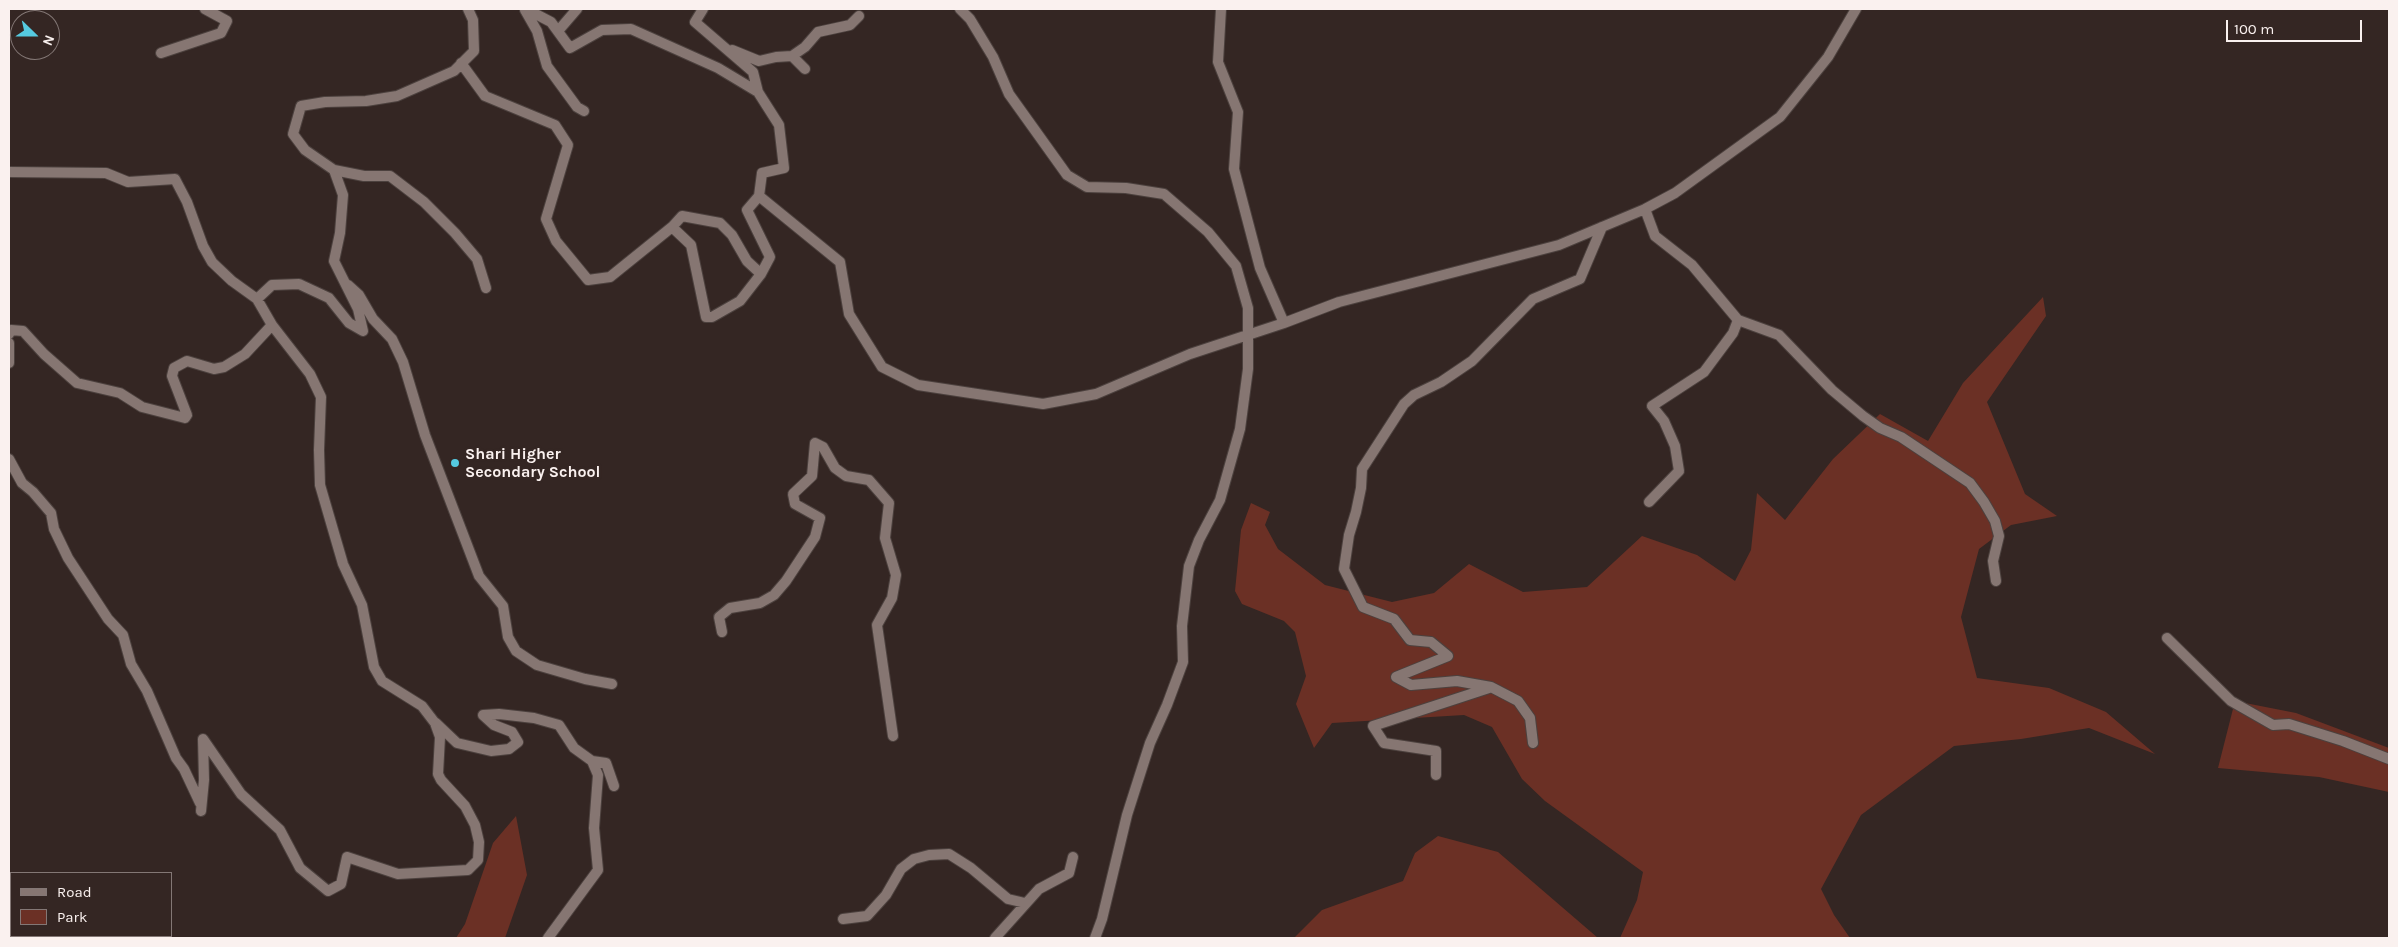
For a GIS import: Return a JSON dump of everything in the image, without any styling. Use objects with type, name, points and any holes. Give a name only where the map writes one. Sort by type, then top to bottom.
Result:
[{"type":"street","points":[[161,53],[221,33],[227,21],[205,9]]},
{"type":"street","points":[[468,9],[473,20],[474,52],[454,71],[396,96],[366,101],[325,102],[301,106],[293,134],[305,150],[334,170],[364,176],[390,176],[424,202],[472,252],[477,259],[486,288]]},
{"type":"street","points":[[526,9],[551,22],[570,48],[602,30],[631,28],[718,68],[758,92]]},
{"type":"street","points":[[526,9],[537,31],[547,66],[577,107],[584,111]]},
{"type":"street","points":[[558,31],[577,9]]},
{"type":"street","points":[[672,227],[691,245],[706,316],[712,317],[740,301],[761,274],[770,257],[747,210],[759,196],[762,173],[784,168],[779,125],[758,92],[753,72],[717,43],[695,22],[703,9]]},
{"type":"street","points":[[960,9],[970,19],[993,56],[1009,94],[1067,175],[1087,187],[1126,188],[1164,194],[1208,232],[1236,266],[1248,308],[1248,369],[1245,397],[1231,466],[1220,500],[1199,540],[1189,566],[1182,626],[1183,662],[1150,743],[1127,815],[1102,919],[1094,938]]},
{"type":"street","points":[[1221,9],[1218,62],[1238,112],[1234,169],[1260,268],[1284,323]]},
{"type":"street","points":[[759,196],[840,262],[849,314],[882,367],[918,385],[1043,404],[1096,394],[1190,354],[1284,323],[1339,302],[1559,245],[1645,209],[1675,193],[1780,116],[1828,58],[1856,9]]},
{"type":"street","points":[[717,43],[759,61],[792,56],[805,48],[818,32],[850,24],[858,16]]},
{"type":"street","points":[[792,56],[805,69]]},
{"type":"street","points":[[462,63],[485,96],[555,125],[568,145],[546,218],[556,241],[588,280],[610,277],[672,227],[682,216],[720,224],[732,235],[747,261],[761,274]]},
{"type":"street","points":[[257,299],[272,285],[300,284],[328,298],[349,323],[363,331],[358,309],[334,261],[340,234],[343,195],[334,170]]},
{"type":"street","points":[[9,172],[106,173],[128,182],[175,179],[187,202],[203,246],[212,262],[257,299],[272,324],[310,374],[321,397],[320,485],[343,564],[362,605],[374,667],[382,681],[422,706],[435,723],[457,743],[491,751],[509,749],[518,742],[512,732],[494,726],[483,715],[499,714],[534,718],[560,725],[574,748],[592,761],[606,764],[614,786]]},
{"type":"street","points":[[1645,209],[1655,236],[1692,265],[1738,320],[1779,335],[1832,390],[1863,416],[1918,447],[1970,483],[1995,520],[1999,536],[1993,561],[1996,580]]},
{"type":"street","points":[[1533,743],[1530,718],[1518,701],[1491,687],[1457,680],[1411,685],[1396,677],[1448,656],[1431,642],[1410,640],[1394,618],[1362,607],[1344,568],[1349,535],[1361,488],[1362,469],[1404,404],[1414,395],[1441,382],[1472,361],[1533,299],[1580,279],[1602,227]]},
{"type":"street","points":[[342,279],[359,295],[373,319],[392,339],[403,362],[431,452],[480,576],[503,606],[508,637],[516,651],[537,665],[585,679],[612,684]]},
{"type":"street","points":[[1649,502],[1679,471],[1675,446],[1664,421],[1652,406],[1704,372],[1734,333],[1738,320]]},
{"type":"street","points":[[9,334],[11,330],[23,332],[44,354],[77,383],[120,392],[142,406],[185,418],[187,415],[172,376],[174,368],[186,361],[214,369],[224,367],[245,354],[272,324]]},
{"type":"street","points":[[9,343],[9,363]]},
{"type":"street","points":[[722,632],[719,617],[730,608],[760,603],[774,595],[815,537],[820,518],[795,504],[793,494],[812,476],[815,443],[823,447],[835,468],[846,476],[870,480],[889,504],[885,538],[896,575],[892,598],[877,625],[892,736]]},
{"type":"street","points":[[9,458],[22,483],[33,492],[51,513],[54,529],[68,558],[108,618],[123,635],[131,664],[147,691],[176,758],[198,796],[201,810],[204,780],[203,739],[241,794],[280,830],[300,868],[328,891],[341,884],[347,856],[398,874],[468,870],[478,860],[479,842],[475,825],[465,806],[441,780],[438,774],[437,755],[440,737],[435,723]]},
{"type":"street","points":[[2167,638],[2231,701],[2273,725],[2289,724],[2343,741],[2389,759]]},
{"type":"street","points":[[1436,775],[1436,751],[1384,743],[1373,726],[1491,687]]},
{"type":"street","points":[[548,938],[598,870],[594,828],[598,775],[592,761]]},
{"type":"street","points":[[843,919],[867,916],[886,895],[902,869],[914,859],[929,855],[949,854],[971,868],[1008,899],[1025,903]]},
{"type":"street","points":[[995,938],[1039,889],[1069,873],[1073,857]]},
{"type":"green space","points":[[2043,297],[2046,316],[1987,402],[2025,494],[2057,516],[2011,525],[1979,549],[1961,617],[1977,678],[2049,688],[2106,712],[2155,754],[2089,728],[2021,739],[1954,746],[1861,815],[1821,889],[1834,915],[1850,938],[1620,938],[1637,900],[1643,872],[1545,801],[1522,779],[1492,727],[1464,715],[1332,723],[1314,748],[1296,704],[1306,676],[1295,632],[1284,621],[1242,604],[1235,591],[1241,530],[1251,503],[1270,512],[1265,525],[1278,549],[1325,585],[1392,602],[1434,593],[1469,564],[1523,592],[1587,587],[1642,536],[1697,555],[1735,581],[1751,550],[1757,493],[1785,520],[1833,459],[1880,414],[1928,441],[1963,383]]},
{"type":"green space","points":[[2235,701],[2296,713],[2389,748],[2389,792],[2319,777],[2218,768]]},
{"type":"green space","points":[[516,816],[527,875],[505,938],[456,938],[465,924],[493,843]]},
{"type":"green space","points":[[1438,836],[1498,852],[1598,938],[1294,938],[1322,910],[1403,881],[1415,853]]},
{"type":"green space","points":[[10,936],[108,938],[9,938]]},
{"type":"place","name":"Shari Higher Secondary School","points":[[455,463]]}]
